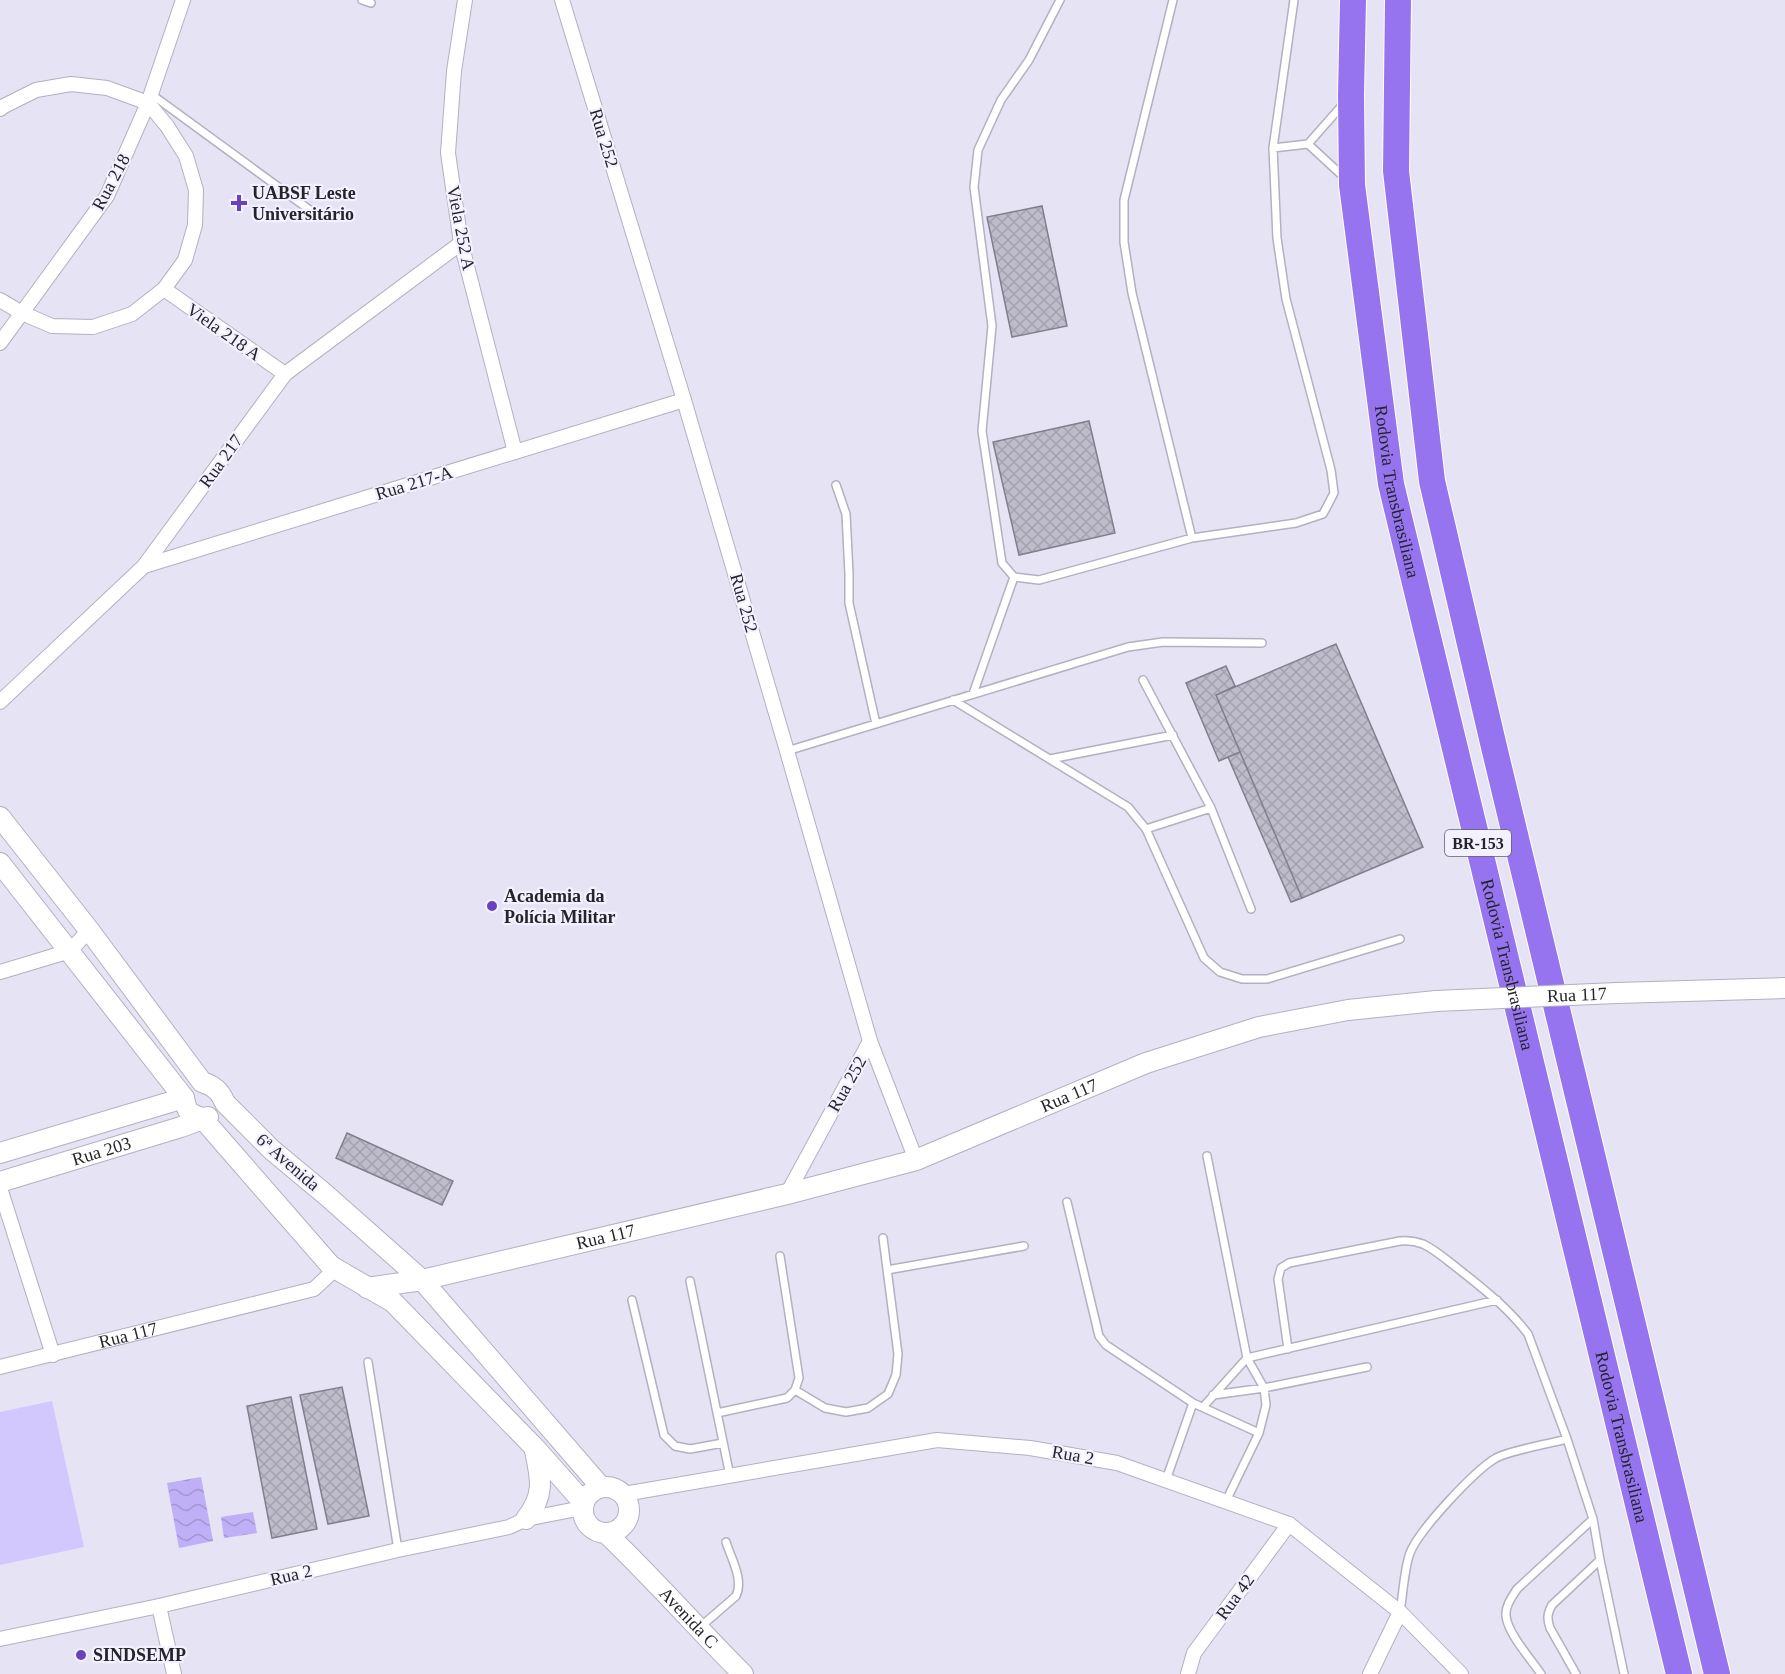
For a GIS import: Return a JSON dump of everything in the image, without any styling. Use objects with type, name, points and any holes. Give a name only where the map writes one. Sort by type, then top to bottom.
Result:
[{"type":"highway","name":"Rodovia Transbrasiliana","points":[[1353,0],[1352,184],[1391,484],[1679,1674]]},
{"type":"highway","name":"Rodovia Transbrasiliana","points":[[1398,0],[1396,171],[1432,481],[1717,1674]]},
{"type":"street","name":"Rua 218","points":[[0,343],[107,196],[150,98],[183,0]]},
{"type":"street","name":"Viela 252 A","points":[[465,0],[454,71],[448,153],[461,243],[515,452]]},
{"type":"street","name":"Rua 252","points":[[562,0],[684,400],[870,1041],[787,1194]]},
{"type":"street","points":[[0,109],[36,90],[71,84],[106,88],[150,98],[186,156],[196,190],[195,225],[184,260],[164,289],[132,314],[93,327],[52,326],[0,300]]},
{"type":"street","name":"Rua 217","points":[[0,702],[144,566],[285,374],[461,243]]},
{"type":"street","name":"Viela 218 A","points":[[164,289],[285,374]]},
{"type":"street","name":"Rua 217-A","points":[[144,566],[684,400]]},
{"type":"street","name":"6ª Avenida","points":[[0,817],[89,930],[202,1082],[216,1088],[222,1094],[225,1103],[272,1150],[422,1280],[601,1487]]},
{"type":"street","name":"6ª Avenida","points":[[0,863],[184,1098],[187,1110],[192,1115],[202,1118],[331,1266],[393,1302],[535,1448],[583,1505]]},
{"type":"street","points":[[0,972],[70,951],[89,930]]},
{"type":"street","name":"Rua 117","points":[[367,1288],[422,1280],[787,1194],[916,1160],[1146,1063],[1259,1027],[1348,1010],[1436,1001],[1785,988]]},
{"type":"street","points":[[870,1041],[916,1160]]},
{"type":"street","points":[[184,1098],[192,1087],[202,1082]]},
{"type":"street","name":"Rua 203","points":[[0,1153],[184,1098]]},
{"type":"street","points":[[202,1118],[218,1115],[225,1103]]},
{"type":"street","name":"Rua 203","points":[[0,1182],[181,1127],[202,1118]]},
{"type":"street","points":[[0,1188],[53,1355]]},
{"type":"street","name":"Rua 117","points":[[0,1367],[314,1289],[328,1275],[331,1266]]},
{"type":"street","points":[[393,1302],[422,1280]]},
{"type":"street","name":"Rua 2","points":[[624,1494],[937,1440],[1030,1448],[1118,1463],[1289,1524],[1400,1612],[1461,1674]]},
{"type":"street","points":[[526,1519],[536,1507],[541,1480],[535,1448]]},
{"type":"street","points":[[626,1523],[618,1531],[607,1534],[592,1530],[584,1521],[583,1505],[590,1492],[609,1486],[624,1494],[630,1508],[626,1523],[635,1562]]},
{"type":"street","name":"Rua 2","points":[[0,1639],[159,1606],[398,1550],[509,1527],[526,1519],[583,1505]]},
{"type":"street","name":"Rua 42","points":[[1188,1674],[1194,1653],[1289,1524]]},
{"type":"street","name":"Avenida C","points":[[607,1534],[743,1674]]},
{"type":"street","points":[[159,1606],[174,1674]]},
{"type":"street","points":[[1370,1674],[1400,1612]]},
{"type":"lane","points":[[362,0],[371,3]]},
{"type":"lane","points":[[1060,0],[1029,60],[1001,100],[978,150],[974,187],[992,326],[982,431],[1002,563],[1014,577],[1039,580],[1192,538],[1296,523],[1323,514],[1334,493],[1331,470],[1286,299],[1277,238],[1274,148],[1294,0]]},
{"type":"lane","points":[[1173,0],[1124,200],[1124,242],[1132,293],[1192,538]]},
{"type":"lane","points":[[1274,148],[1308,144],[1351,95]]},
{"type":"lane","points":[[150,98],[318,216]]},
{"type":"lane","points":[[1308,144],[1352,184]]},
{"type":"lane","points":[[836,485],[846,514],[849,603],[876,724]]},
{"type":"lane","points":[[973,694],[1014,577]]},
{"type":"lane","points":[[787,751],[1128,647],[1163,642],[1262,643]]},
{"type":"lane","points":[[1143,680],[1211,808],[1251,909]]},
{"type":"lane","points":[[953,700],[1128,807],[1146,830],[1204,958],[1220,972],[1242,979],[1267,979],[1400,939]]},
{"type":"lane","points":[[1050,759],[1173,735]]},
{"type":"lane","points":[[1146,830],[1211,808]]},
{"type":"lane","points":[[1207,1156],[1247,1358],[1264,1388],[1266,1405],[1259,1433],[1226,1502]]},
{"type":"lane","points":[[1067,1202],[1098,1336],[1106,1346],[1192,1403],[1259,1433]]},
{"type":"lane","points":[[795,1390],[825,1408],[846,1412],[868,1407],[888,1394],[896,1375],[898,1354],[883,1238]]},
{"type":"lane","points":[[1288,1349],[1278,1279],[1281,1269],[1289,1263],[1410,1240],[1424,1244],[1449,1262],[1518,1320],[1528,1334],[1567,1439],[1593,1519],[1624,1674]]},
{"type":"lane","points":[[887,1270],[1024,1246]]},
{"type":"lane","points":[[717,1413],[787,1398],[795,1390],[799,1378],[780,1257]]},
{"type":"lane","points":[[690,1281],[730,1476]]},
{"type":"lane","points":[[632,1300],[664,1435],[675,1446],[690,1449],[723,1443]]},
{"type":"lane","points":[[1203,1407],[1247,1358],[1497,1300]]},
{"type":"lane","points":[[368,1362],[398,1550]]},
{"type":"lane","points":[[1213,1395],[1264,1388],[1367,1367]]},
{"type":"lane","points":[[1166,1480],[1192,1403]]},
{"type":"lane","points":[[1400,1612],[1410,1554],[1418,1539],[1458,1490],[1496,1458],[1567,1439]]},
{"type":"lane","points":[[1541,1674],[1511,1630],[1506,1615],[1509,1601],[1516,1589],[1593,1519]]},
{"type":"lane","points":[[698,1629],[736,1596],[739,1589],[739,1581],[726,1542]]},
{"type":"lane","points":[[1576,1674],[1550,1628],[1547,1613],[1552,1605],[1600,1560]]},
{"type":"shaded area","points":[[52,1401],[84,1547],[0,1565],[0,1412]]},
{"type":"water","points":[[201,1477],[213,1541],[179,1548],[167,1483]]},
{"type":"water","points":[[253,1512],[257,1533],[224,1538],[221,1517]]},
{"type":"building","points":[[1042,206],[1067,326],[1012,337],[987,217]]},
{"type":"building","points":[[1089,421],[1115,533],[1019,555],[993,442]]},
{"type":"building","points":[[1336,644],[1423,847],[1302,898],[1216,695]]},
{"type":"building","points":[[1226,666],[1235,686],[1216,695],[1240,752],[1219,761],[1186,683]]},
{"type":"building","points":[[1240,752],[1302,898],[1291,902],[1228,757]]},
{"type":"building","points":[[347,1133],[453,1181],[442,1205],[336,1158]]},
{"type":"building","points":[[342,1387],[369,1516],[328,1524],[300,1395]]},
{"type":"building","points":[[291,1397],[317,1529],[272,1538],[247,1406]]},
{"type":"place","name":"UABSF Leste Universitário","points":[[239,203]]},
{"type":"place","name":"Academia da Polícia Militar","points":[[492,906]]},
{"type":"place","name":"SINDSEMP","points":[[81,1655]]}]
